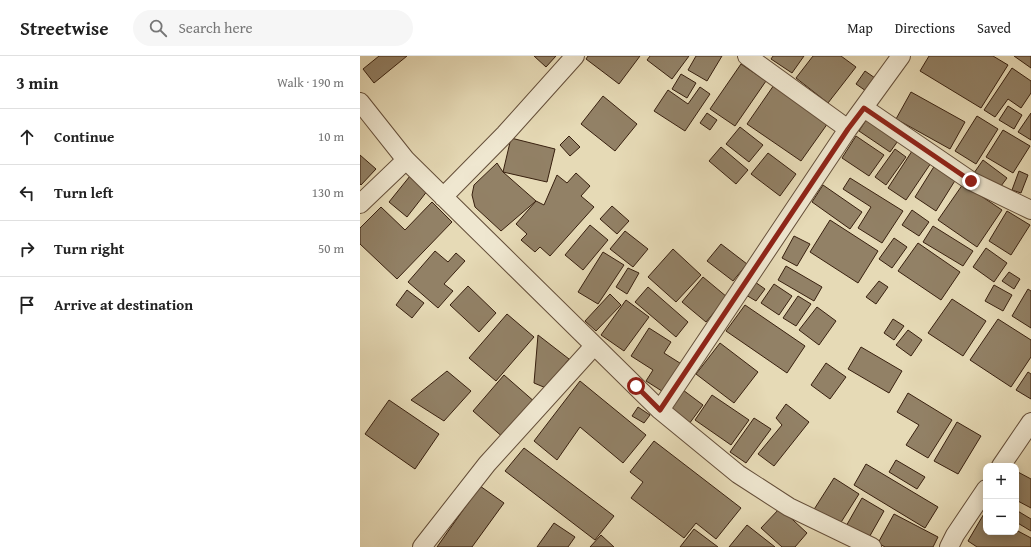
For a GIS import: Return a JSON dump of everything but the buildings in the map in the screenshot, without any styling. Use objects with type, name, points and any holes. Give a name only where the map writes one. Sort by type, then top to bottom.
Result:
[{"type":"street","points":[[443,197],[505,134],[575,56]]},
{"type":"street","points":[[747,56],[848,129]]},
{"type":"street","points":[[660,410],[848,129],[901,56]]},
{"type":"street","points":[[360,102],[406,160],[660,410],[738,474],[788,507],[872,547]]},
{"type":"street","points":[[864,108],[971,181],[1031,210]]},
{"type":"street","points":[[360,204],[406,160]]},
{"type":"street","points":[[422,547],[487,464],[594,346]]},
{"type":"street","points":[[1004,463],[1031,422]]},
{"type":"street","points":[[949,547],[955,535],[983,493]]},
{"type":"route","points":[[636,386],[660,410],[848,129],[864,108],[971,181]]}]
